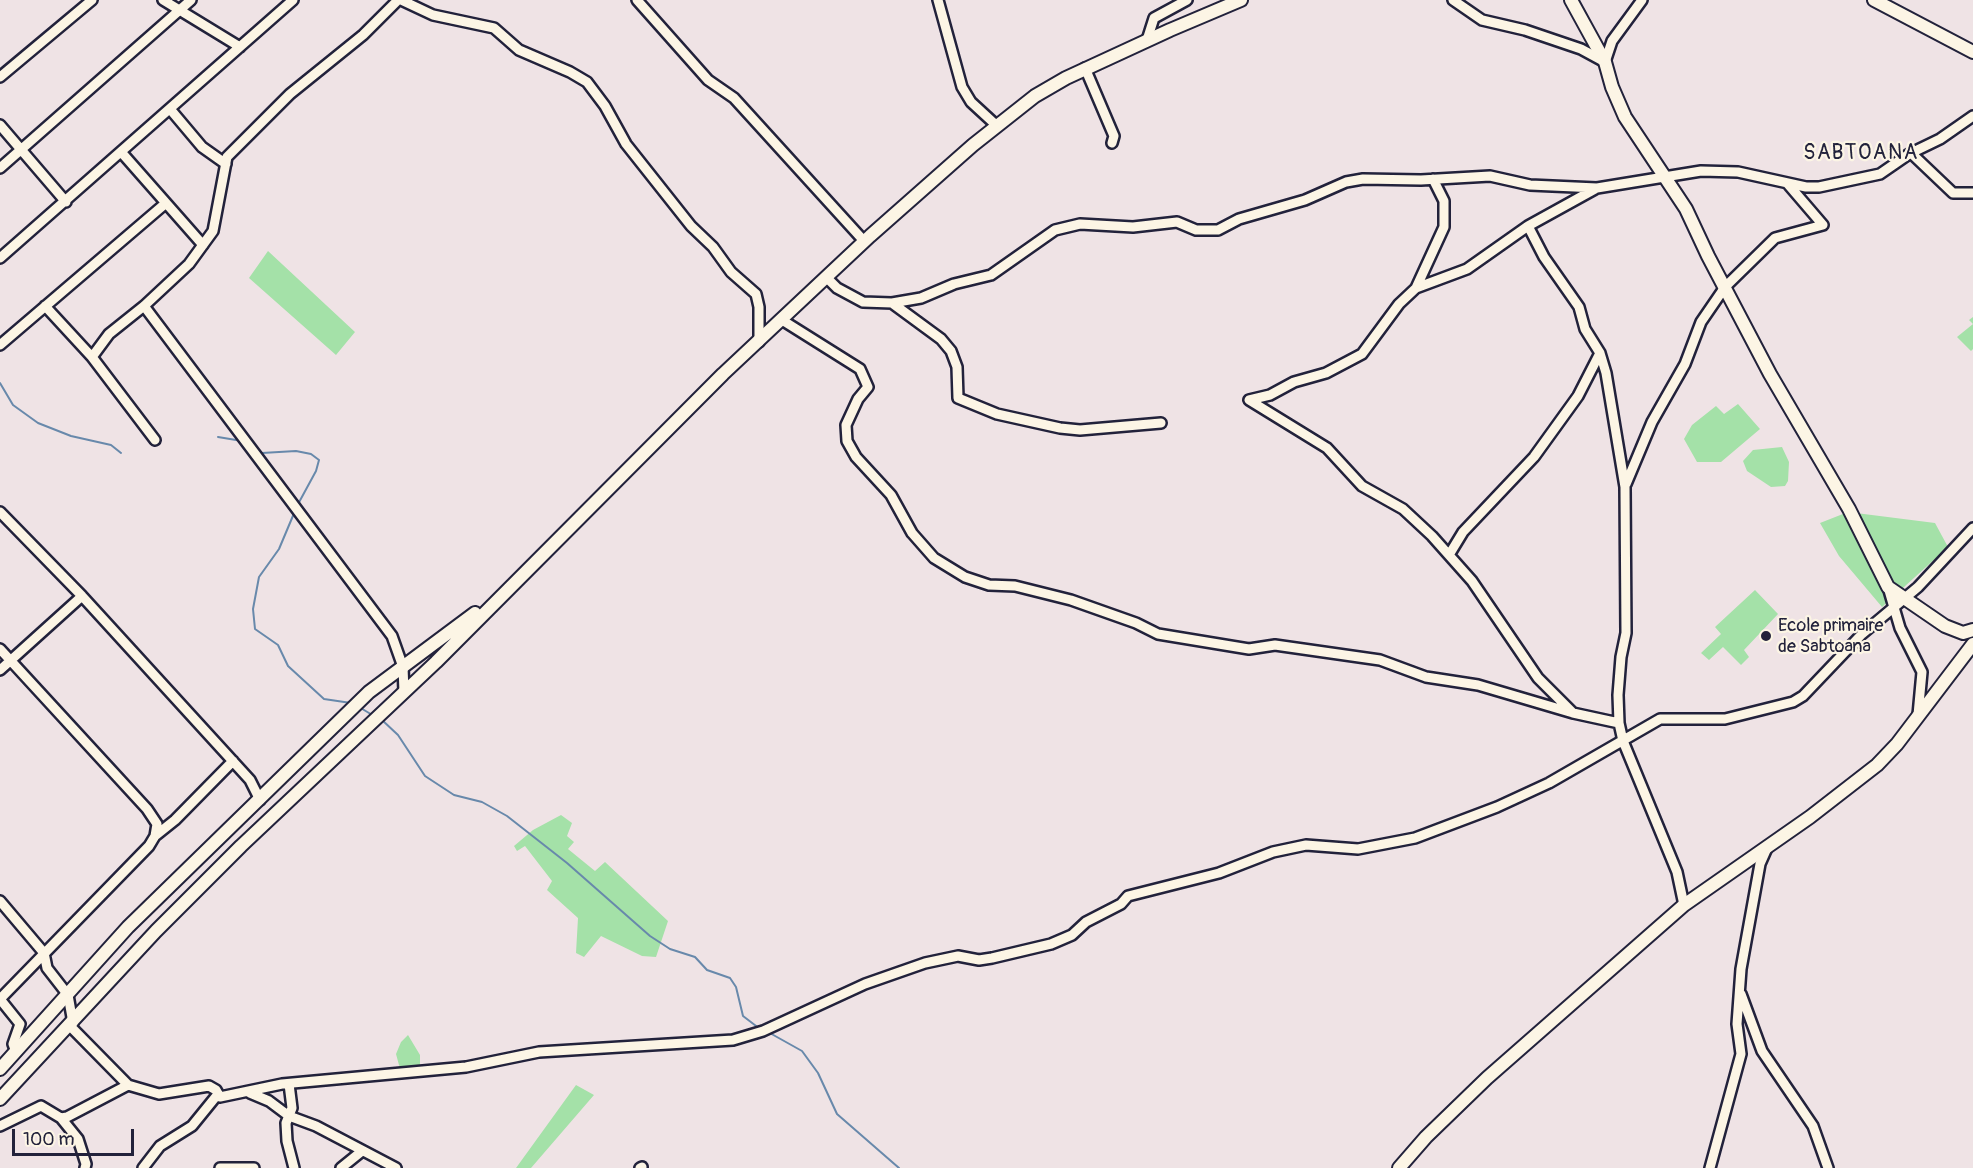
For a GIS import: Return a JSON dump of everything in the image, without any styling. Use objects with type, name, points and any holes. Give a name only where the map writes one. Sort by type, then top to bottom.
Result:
[{"type":"street","points":[[0,77],[92,0]]},
{"type":"street","points":[[163,0],[240,47]]},
{"type":"street","points":[[0,168],[191,0]]},
{"type":"street","points":[[0,258],[122,153],[292,0]]},
{"type":"street","points":[[92,357],[109,334],[144,306],[189,264],[213,231],[227,157],[290,94],[363,35],[399,0],[433,15],[494,28],[519,50],[570,72],[587,82],[605,106],[626,144],[672,203],[695,231],[713,247],[730,272],[756,294],[759,307],[759,342]]},
{"type":"street","points":[[637,0],[708,80],[734,98],[864,241]]},
{"type":"street","points":[[938,0],[962,87],[971,102],[996,125]]},
{"type":"street","points":[[1147,40],[1154,18],[1187,0]]},
{"type":"street","points":[[0,1099],[156,931],[234,853],[404,692],[644,451],[864,241],[996,125],[1035,96],[1147,40],[1241,0]]},
{"type":"street","points":[[1453,0],[1482,20],[1525,30],[1581,49],[1605,62]]},
{"type":"street","points":[[1571,0],[1605,62],[1624,117],[1692,220],[1805,437],[1849,508],[1888,587],[1899,603],[1954,631],[1973,630]]},
{"type":"street","points":[[1605,62],[1612,41],[1642,0]]},
{"type":"street","points":[[1874,0],[1973,52]]},
{"type":"street","points":[[1085,69],[1114,136],[1112,143]]},
{"type":"street","points":[[170,109],[202,147],[226,164]]},
{"type":"street","points":[[827,278],[837,288],[863,302],[892,303],[921,298],[954,284],[991,275],[1055,230],[1062,228],[1080,224],[1133,227],[1177,222],[1196,230],[1218,230],[1239,219],[1305,200],[1346,182],[1390,178],[1433,179],[1490,176],[1530,185],[1597,188],[1701,171],[1729,172],[1819,188],[1880,174],[1911,153],[1940,139],[1973,116]]},
{"type":"street","points":[[0,125],[66,202]]},
{"type":"street","points":[[122,153],[203,245]]},
{"type":"street","points":[[1911,153],[1953,193],[1973,193]]},
{"type":"street","points":[[1433,179],[1444,201],[1444,227],[1416,288],[1399,304],[1362,354],[1326,373],[1294,382],[1270,395],[1250,400],[1328,448],[1362,486],[1403,509],[1472,581],[1538,678],[1573,713]]},
{"type":"street","points":[[1625,487],[1652,422],[1685,364],[1701,322],[1725,286],[1775,238],[1823,225],[1787,183]]},
{"type":"street","points":[[1416,288],[1467,269],[1528,226],[1597,188]]},
{"type":"street","points":[[0,345],[166,203]]},
{"type":"street","points":[[1528,226],[1544,257],[1579,307],[1585,329],[1600,353],[1606,373],[1625,487],[1626,633],[1621,657],[1618,695],[1619,723],[1623,741],[1677,872],[1684,904]]},
{"type":"street","points":[[892,303],[940,339],[951,351],[957,367],[958,398],[998,414],[1060,428],[1080,430],[1161,423]]},
{"type":"street","points":[[45,306],[92,357],[155,440]]},
{"type":"street","points":[[144,306],[392,636],[403,667],[404,692]]},
{"type":"street","points":[[782,320],[860,369],[868,387],[858,399],[846,425],[847,441],[856,457],[891,495],[912,533],[934,558],[965,577],[989,585],[1015,586],[1071,600],[1136,623],[1158,634],[1249,649],[1275,645],[1380,660],[1426,677],[1478,684],[1573,713],[1619,723]]},
{"type":"street","points":[[1449,555],[1463,532],[1534,457],[1578,396],[1600,353]]},
{"type":"street","points":[[0,512],[82,596],[233,761],[250,780],[260,800]]},
{"type":"street","points":[[0,901],[44,953],[47,968],[68,995],[72,1024],[128,1085],[159,1094],[209,1086],[220,1097],[289,1084],[375,1076],[399,1071],[466,1067],[539,1052],[733,1040],[763,1031],[865,984],[916,965],[958,956],[979,960],[992,958],[1051,944],[1072,935],[1086,922],[1121,903],[1128,896],[1220,873],[1273,852],[1306,845],[1358,849],[1415,837],[1497,807],[1549,783],[1660,719],[1725,719],[1793,702],[1803,696],[1862,634],[1899,603],[1969,536],[1973,528]]},
{"type":"street","points":[[0,1069],[128,927],[369,692],[503,593]]},
{"type":"street","points":[[0,670],[82,596]]},
{"type":"street","points":[[1899,603],[1900,628],[1922,672],[1918,716]]},
{"type":"street","points":[[1399,1168],[1426,1137],[1487,1078],[1684,904],[1768,846],[1876,765],[1897,744],[1973,644]]},
{"type":"street","points":[[0,649],[147,808],[156,824],[155,836]]},
{"type":"street","points":[[16,1052],[13,1044],[20,1024],[0,999],[149,846],[155,836],[175,820],[233,761]]},
{"type":"street","points":[[1710,1168],[1741,1054],[1737,1024],[1739,989],[1753,898],[1760,864],[1768,846]]},
{"type":"street","points":[[1739,989],[1762,1051],[1813,1126],[1828,1168]]},
{"type":"street","points":[[289,1084],[292,1108],[286,1123],[287,1141],[294,1168]]},
{"type":"street","points":[[61,1118],[128,1085]]},
{"type":"street","points":[[250,1093],[269,1101],[289,1116],[316,1126],[396,1168]]},
{"type":"street","points":[[143,1168],[160,1146],[192,1126],[218,1094]]},
{"type":"street","points":[[0,1126],[41,1106],[61,1118],[78,1139],[86,1164],[85,1168]]},
{"type":"street","points":[[341,1168],[362,1151]]},
{"type":"street","points":[[220,1168],[254,1168]]},
{"type":"green space","points":[[268,251],[355,332],[336,355],[249,278]]},
{"type":"green space","points":[[1973,324],[1973,349],[1971,351],[1957,337]]},
{"type":"green space","points":[[1738,404],[1760,429],[1721,462],[1697,462],[1684,439],[1692,425],[1716,406],[1724,414]]},
{"type":"green space","points":[[1782,447],[1789,462],[1788,481],[1785,486],[1771,487],[1747,471],[1743,461],[1753,450]]},
{"type":"green space","points":[[1848,512],[1935,523],[1948,547],[1882,607],[1839,556],[1820,523]]},
{"type":"green space","points":[[1755,590],[1778,614],[1744,650],[1749,657],[1741,665],[1723,647],[1709,660],[1701,653],[1721,634],[1715,627]]},
{"type":"green space","points":[[561,815],[572,823],[567,836],[574,842],[568,849],[595,871],[605,862],[668,921],[656,957],[642,956],[601,936],[584,957],[576,953],[578,918],[547,890],[552,881],[525,846],[517,851],[514,846],[533,830]]},
{"type":"green space","points":[[408,1035],[420,1055],[420,1070],[402,1071],[399,1065],[396,1054],[401,1042]]},
{"type":"green space","points":[[576,1085],[594,1095],[531,1168],[516,1168]]},
{"type":"waterway","points":[[0,383],[13,405],[38,423],[71,436],[111,445],[121,453]]},
{"type":"waterway","points":[[218,437],[242,441]]},
{"type":"waterway","points":[[257,449],[262,453],[296,451],[311,454],[319,460],[316,471],[297,506]]},
{"type":"waterway","points":[[295,511],[279,549],[259,577],[253,609],[255,629],[278,645],[288,666],[324,699],[351,703]]},
{"type":"waterway","points":[[359,707],[374,716]]},
{"type":"waterway","points":[[382,720],[398,735],[425,776],[454,795],[482,802],[507,816],[567,863],[650,936],[670,949],[695,957],[707,970],[730,978],[736,987],[743,1016],[760,1029]]},
{"type":"waterway","points":[[768,1032],[802,1051],[818,1073],[837,1114],[899,1168]]},
{"type":"place","name":"Ecole primaire de Sabtoana","points":[[1766,636]]},
{"type":"district","name":"SABTOANA","points":[[1861,154]]}]
